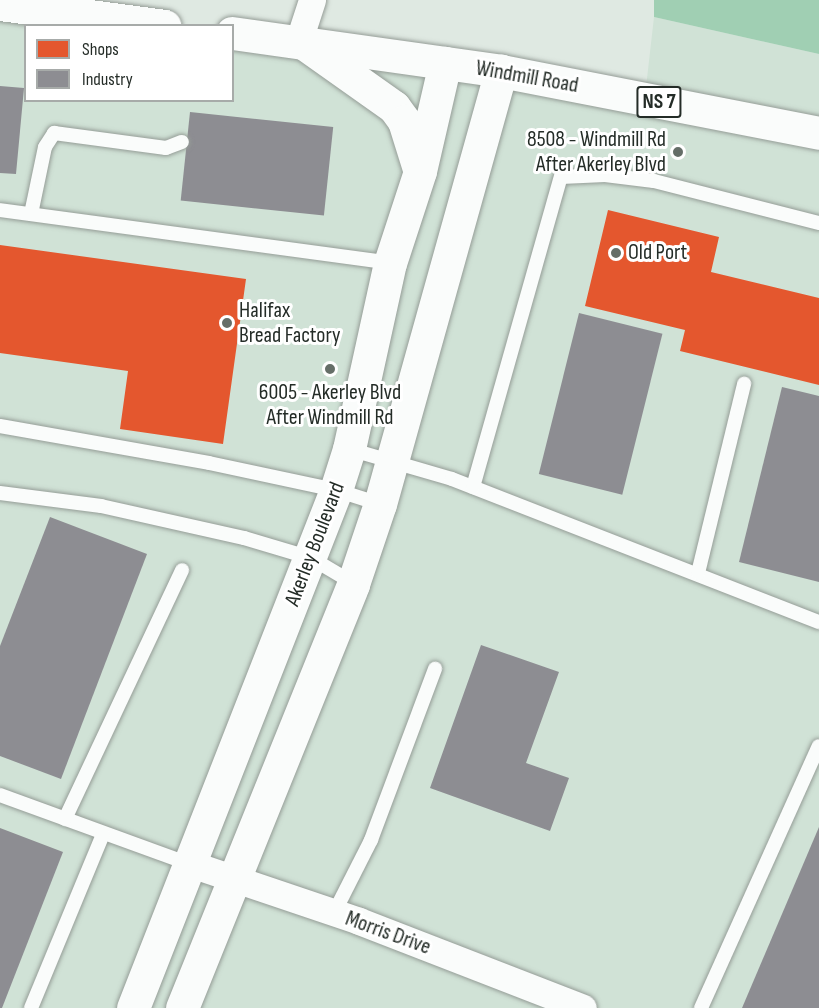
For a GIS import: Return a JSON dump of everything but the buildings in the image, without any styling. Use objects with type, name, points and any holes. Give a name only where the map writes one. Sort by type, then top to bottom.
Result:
[{"type":"main road","points":[[0,4],[81,8],[156,24]]},
{"type":"main road","name":"Windmill Road","points":[[234,33],[299,40],[501,71],[819,133]]},
{"type":"main road","points":[[299,40],[394,107],[404,121],[420,171]]},
{"type":"main road","name":"Akerley Boulevard","points":[[134,1008],[336,490],[349,449],[390,262],[420,171],[445,63]]},
{"type":"main road","name":"Akerley Boulevard","points":[[182,1008],[231,880],[353,584],[380,504],[501,71]]},
{"type":"street","points":[[299,40],[312,0]]},
{"type":"street","name":"Morris Drive","points":[[191,864],[231,880],[334,913],[583,1008]]},
{"type":"lane","points":[[32,214],[45,147],[54,133],[166,148],[182,142]]},
{"type":"lane","points":[[474,487],[561,177],[605,175],[654,181],[819,223]]},
{"type":"lane","points":[[0,210],[390,262]]},
{"type":"lane","points":[[698,573],[744,384]]},
{"type":"lane","points":[[0,426],[209,463],[336,490],[380,504]]},
{"type":"lane","points":[[349,449],[392,459],[474,487],[819,622]]},
{"type":"lane","points":[[0,494],[101,506],[244,538],[310,558],[353,584]]},
{"type":"lane","points":[[65,819],[182,570]]},
{"type":"lane","points":[[334,913],[372,840],[435,669]]},
{"type":"lane","points":[[701,1008],[819,746]]},
{"type":"lane","points":[[0,795],[191,864]]},
{"type":"lane","points":[[31,1008],[104,834]]},
{"type":"shaded area","points":[[0,0],[159,24],[24,24],[24,102],[234,102],[234,36],[645,96],[654,17],[819,54],[819,1008],[0,1008]]},
{"type":"green space","points":[[654,0],[819,0],[819,54],[654,17]]},
{"type":"place","name":"8508 - Windmill Rd After Akerley Blvd","points":[[678,152]]},
{"type":"place","name":"Old Port","points":[[616,253]]},
{"type":"place","name":"Halifax Bread Factory","points":[[227,323]]},
{"type":"place","name":"6005 - Akerley Blvd After Windmill Rd","points":[[330,369]]}]
